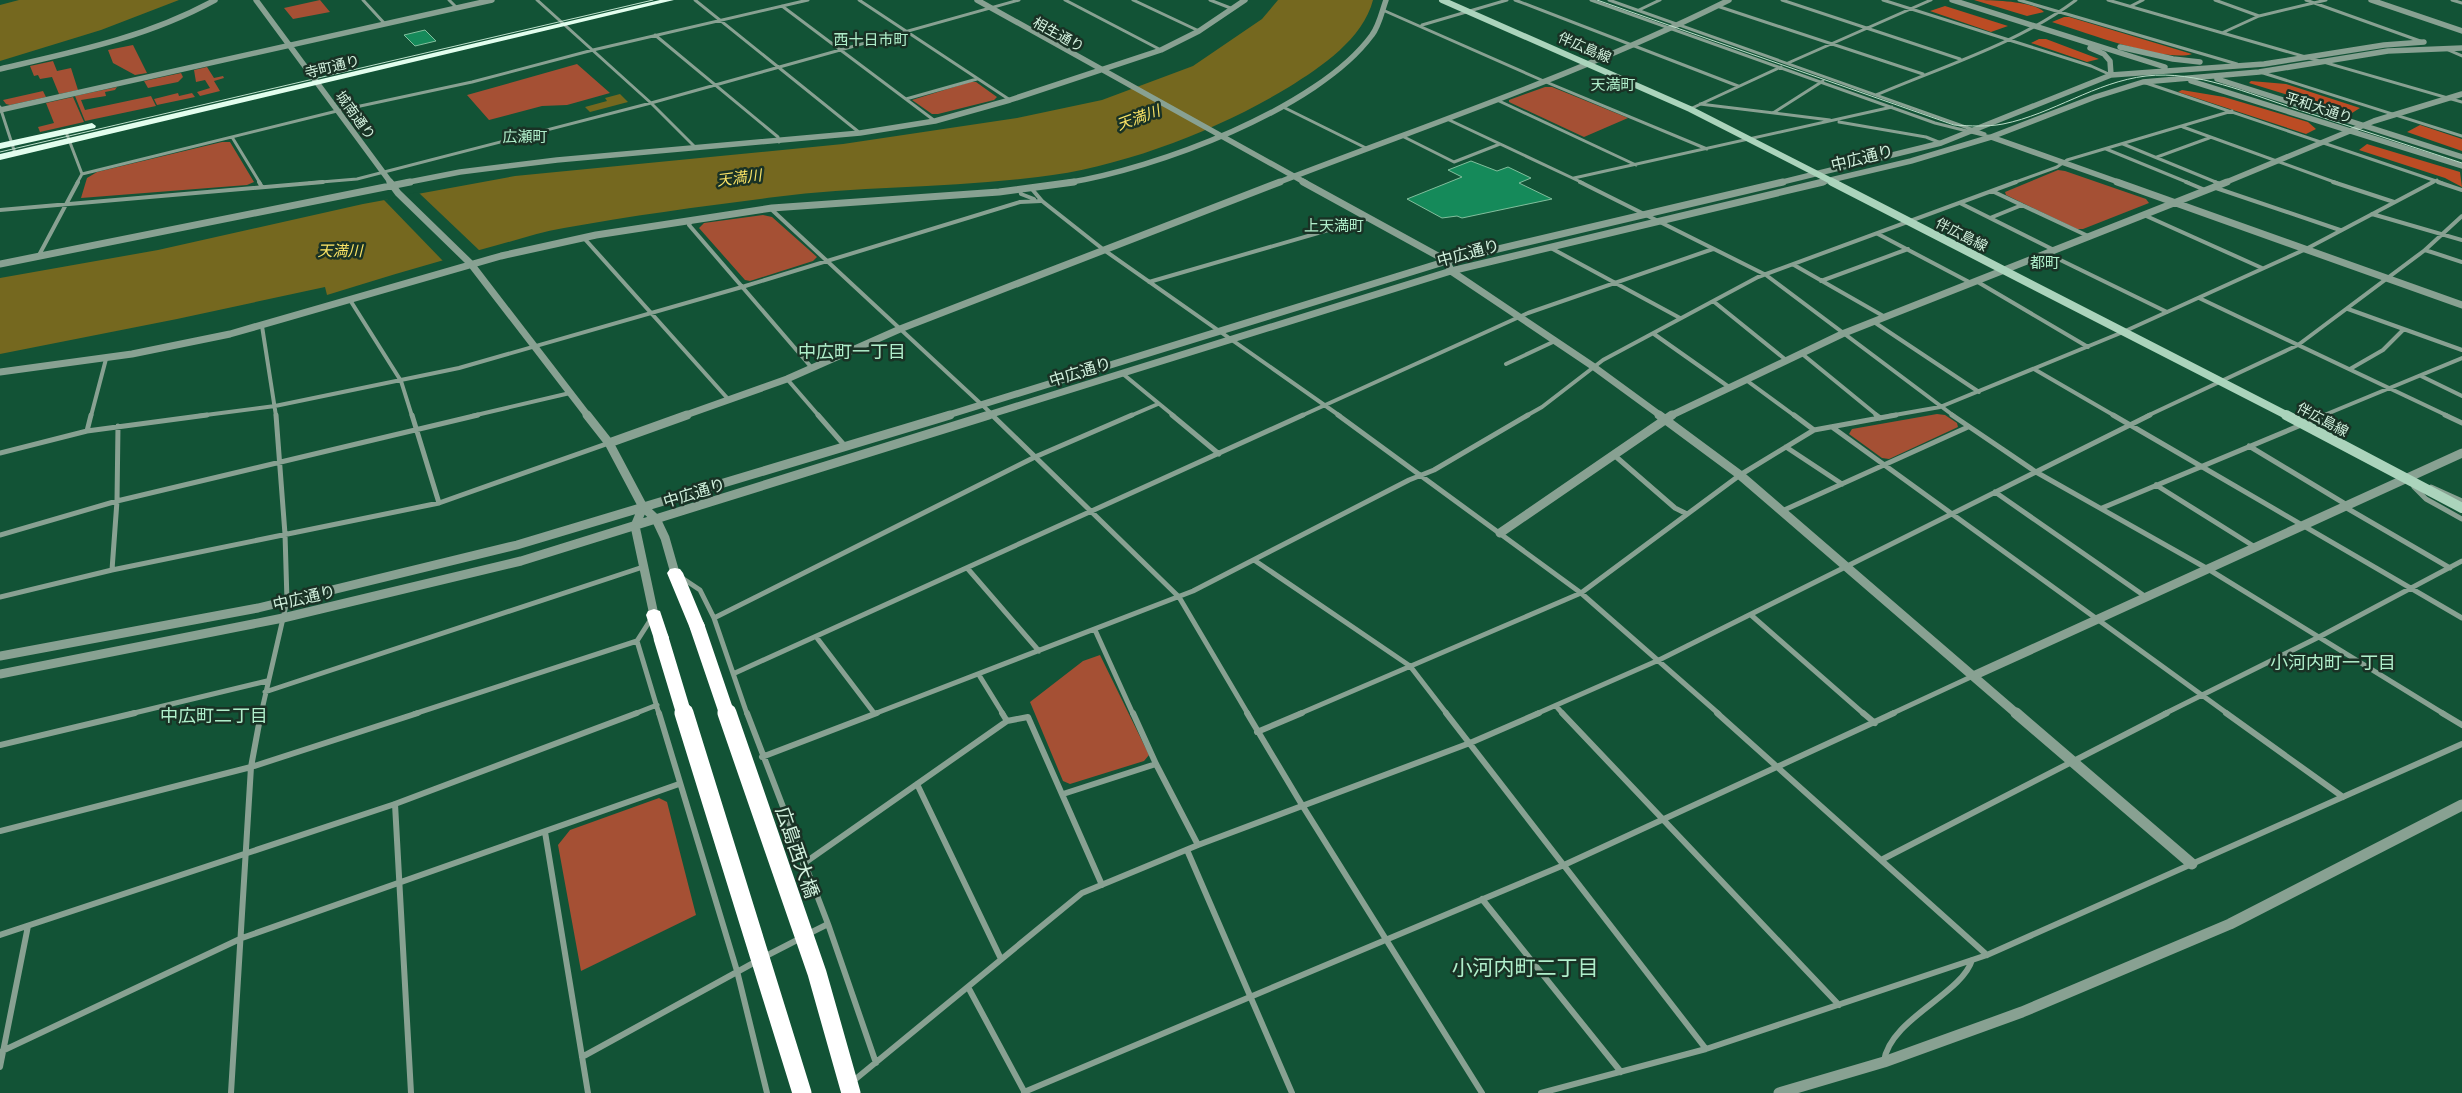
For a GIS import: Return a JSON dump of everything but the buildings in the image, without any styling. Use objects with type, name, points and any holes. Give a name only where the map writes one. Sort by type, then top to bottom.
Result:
[{"type":"highway","points":[[575,13],[633,0]]},
{"type":"highway","name":"寺町通り","points":[[0,146],[67,136],[565,19],[670,0]]},
{"type":"highway","name":"寺町通り","points":[[543,20],[556,17],[565,19]]},
{"type":"highway","name":"寺町通り","points":[[315,79],[524,24]]},
{"type":"highway","name":"寺町通り","points":[[0,157],[67,136]]},
{"type":"highway","name":"広島西大橋","points":[[675,573],[697,626],[817,973],[848,1090]]},
{"type":"highway","points":[[654,615],[802,1093]]},
{"type":"main road","name":"伴広島線","points":[[1442,0],[1690,109],[2221,381],[2462,508]]},
{"type":"street","points":[[0,69],[85,49],[133,35],[215,0]]},
{"type":"street","name":"城南通り","points":[[256,0],[315,79],[336,111],[401,196],[470,264],[536,347],[609,443],[642,507]]},
{"type":"street","points":[[363,0],[385,24]]},
{"type":"street","points":[[449,0],[457,8]]},
{"type":"street","points":[[14,154],[0,109],[492,0]]},
{"type":"street","points":[[537,0],[556,17]]},
{"type":"street","points":[[695,0],[860,133]]},
{"type":"street","points":[[38,258],[82,174],[336,111],[472,82],[593,50],[808,0]]},
{"type":"street","points":[[859,0],[903,31],[1010,100]]},
{"type":"street","name":"相生通り","points":[[977,0],[1131,88],[1448,261]]},
{"type":"street","points":[[0,210],[357,179],[651,103],[777,66],[1019,0]]},
{"type":"street","points":[[1064,0],[1161,50]]},
{"type":"street","points":[[1133,0],[1199,32]]},
{"type":"street","points":[[1210,0],[1233,9]]},
{"type":"street","points":[[0,264],[394,186],[512,165],[779,142],[860,133],[935,121],[1010,100],[1161,50],[1199,32],[1245,0]]},
{"type":"street","points":[[0,372],[106,359],[176,347],[262,326],[470,264],[583,237],[771,208],[1021,192],[1031,188],[1089,178],[1130,168],[1219,135],[1283,107],[1334,76],[1370,37],[1384,12],[1386,0]]},
{"type":"street","points":[[1422,25],[1507,0]]},
{"type":"street","points":[[1515,0],[1634,44],[1738,86]]},
{"type":"street","points":[[1591,0],[1892,107],[1969,133],[1991,137]]},
{"type":"street","points":[[1609,0],[1878,94],[2062,163],[2462,305]]},
{"type":"street","points":[[1639,10],[1660,0]]},
{"type":"street","points":[[0,598],[112,570],[439,503],[787,379],[900,328],[1546,82],[1679,25],[1729,0]]},
{"type":"street","points":[[1782,0],[1960,59]]},
{"type":"street","points":[[1883,0],[2092,66],[2111,75]]},
{"type":"street","points":[[1690,109],[1931,0]]},
{"type":"street","name":"平和大通り","points":[[1952,0],[2169,69],[2211,77],[2462,157]]},
{"type":"street","points":[[2019,0],[2238,64]]},
{"type":"street","points":[[1868,98],[2008,39],[2060,12],[2076,0]]},
{"type":"street","points":[[2108,0],[2462,102]]},
{"type":"street","points":[[2131,6],[2143,0]]},
{"type":"street","points":[[2215,0],[2259,16]]},
{"type":"street","points":[[2306,0],[2424,42]]},
{"type":"street","points":[[2223,33],[2259,16],[2326,0]]},
{"type":"street","points":[[2371,0],[2461,31]]},
{"type":"street","points":[[2452,0],[2462,3]]},
{"type":"street","points":[[782,6],[935,121]]},
{"type":"street","points":[[1717,6],[1923,74]]},
{"type":"street","points":[[1384,12],[1422,25],[1546,82],[1707,149]]},
{"type":"street","points":[[565,19],[593,50],[651,103],[696,148]]},
{"type":"street","points":[[2061,34],[2070,40],[2107,56],[2112,63],[2111,75]]},
{"type":"street","points":[[655,35],[778,137],[779,142]]},
{"type":"street","points":[[2088,42],[2182,60],[2262,64],[2376,46],[2424,42],[2462,42]]},
{"type":"street","points":[[2443,48],[2462,56]]},
{"type":"street","name":"中広通り","points":[[0,674],[283,618],[521,561],[1451,271],[1549,246],[1660,222],[1911,161],[1991,137],[2095,97],[2143,82],[2259,72],[2388,52],[2462,48]]},
{"type":"street","points":[[0,656],[287,601],[517,545],[983,405],[1448,261],[1940,143],[1977,130],[2111,75],[2238,64]]},
{"type":"street","name":"平和大通り","points":[[2169,69],[2186,79],[2462,166]]},
{"type":"street","points":[[2259,72],[2462,136]]},
{"type":"street","points":[[1773,113],[1830,78]]},
{"type":"street","points":[[906,99],[977,79]]},
{"type":"street","points":[[2143,82],[2462,190]]},
{"type":"street","points":[[1500,534],[1678,411],[1842,334],[2174,203],[2365,125],[2462,94]]},
{"type":"street","points":[[1498,100],[1636,165]]},
{"type":"street","points":[[1699,104],[1835,121],[1926,137],[1940,143]]},
{"type":"street","points":[[1283,107],[1368,149]]},
{"type":"street","points":[[1573,179],[1892,107]]},
{"type":"street","points":[[762,757],[1179,597],[1434,470],[1542,407],[1603,360],[1766,274],[1910,222],[2062,163],[2232,111]]},
{"type":"street","points":[[1447,119],[1647,214],[1713,249],[1766,274],[1842,334],[1940,407],[2036,472],[2208,569],[2462,725]]},
{"type":"street","points":[[2183,127],[2276,162],[2394,202]]},
{"type":"street","points":[[67,136],[82,174]]},
{"type":"street","points":[[1402,136],[1454,162],[1500,144]]},
{"type":"street","points":[[232,137],[262,188]]},
{"type":"street","points":[[2157,158],[2209,138]]},
{"type":"street","points":[[2123,144],[2220,184]]},
{"type":"street","points":[[2106,149],[2205,190]]},
{"type":"street","points":[[1257,732],[1581,593],[1740,475],[1814,430],[1940,407],[1979,392],[2123,332],[2306,249],[2437,180]]},
{"type":"street","points":[[2213,187],[2340,230]]},
{"type":"street","points":[[1031,188],[1042,201],[1104,250],[1233,339],[1581,593],[1883,859],[1987,954]]},
{"type":"street","points":[[1992,191],[2088,236]]},
{"type":"street","points":[[1021,192],[1042,201]]},
{"type":"street","points":[[1020,202],[1021,192]]},
{"type":"street","points":[[0,453],[87,431],[276,406],[458,368],[742,287],[1020,202],[1042,201]]},
{"type":"street","points":[[1960,203],[2054,250]]},
{"type":"street","points":[[1990,218],[2022,205]]},
{"type":"street","points":[[771,208],[773,213],[828,261],[888,321],[900,328],[983,405],[1179,597],[1302,806],[1482,1093]]},
{"type":"street","points":[[2143,214],[2262,268]]},
{"type":"street","points":[[2372,214],[2462,240]]},
{"type":"street","points":[[848,1090],[876,1063],[1082,892],[1198,845],[1470,743],[1659,660],[1751,615],[1845,566],[2131,424],[2298,345],[2425,250],[2441,233],[2462,216]]},
{"type":"street","points":[[1149,282],[1371,218]]},
{"type":"street","points":[[691,220],[689,225],[812,368]]},
{"type":"street","points":[[1878,234],[1973,282],[2088,347]]},
{"type":"street","points":[[583,237],[729,400]]},
{"type":"street","points":[[1549,246],[1680,318]]},
{"type":"street","points":[[735,674],[818,638],[1519,317],[1713,249]]},
{"type":"street","points":[[1821,281],[1908,249]]},
{"type":"street","points":[[2425,250],[2462,262]]},
{"type":"street","points":[[2046,253],[2167,312]]},
{"type":"street","points":[[1448,261],[1451,271],[1594,367],[1740,475],[2192,864]]},
{"type":"street","points":[[1794,265],[1885,318]]},
{"type":"street","points":[[2198,298],[2462,423]]},
{"type":"street","points":[[350,300],[401,381],[439,503]]},
{"type":"street","points":[[1713,301],[1786,360]]},
{"type":"street","points":[[2348,309],[2462,350]]},
{"type":"street","points":[[1874,322],[1979,392]]},
{"type":"street","points":[[230,1093],[242,938],[251,767],[267,681],[287,601],[285,534],[276,406],[262,326]]},
{"type":"street","points":[[2350,369],[2383,350],[2404,329]]},
{"type":"street","points":[[1654,334],[1729,387]]},
{"type":"street","points":[[1506,364],[1555,341]]},
{"type":"street","points":[[1801,353],[1880,418]]},
{"type":"street","points":[[2102,508],[2462,358]]},
{"type":"street","points":[[87,431],[106,359]]},
{"type":"street","points":[[2034,369],[2202,465],[2462,618]]},
{"type":"street","points":[[1123,374],[1219,454]]},
{"type":"street","points":[[2421,376],[2462,396]]},
{"type":"street","points":[[787,379],[845,446]]},
{"type":"street","points":[[1746,380],[1814,430]]},
{"type":"street","points":[[0,535],[117,500],[279,463],[570,392]]},
{"type":"street","points":[[714,618],[1036,457],[1158,404]]},
{"type":"street","points":[[112,570],[117,500],[118,426]]},
{"type":"street","points":[[1832,427],[2343,797]]},
{"type":"street","points":[[1782,511],[1968,427]]},
{"type":"street","points":[[2249,446],[2450,568]]},
{"type":"street","points":[[1786,447],[1842,484]]},
{"type":"street","points":[[968,987],[1025,1092],[1564,865],[2462,453]]},
{"type":"street","points":[[1614,455],[1676,508],[1687,514]]},
{"type":"street","points":[[2405,478],[2439,489],[2462,501]]},
{"type":"street","points":[[2405,478],[2426,499],[2462,519]]},
{"type":"street","points":[[2156,485],[2256,547]]},
{"type":"street","points":[[1995,492],[2147,597]]},
{"type":"street","points":[[642,507],[656,519],[666,538],[675,573],[700,590],[714,618],[735,674],[762,757],[828,924],[876,1063]]},
{"type":"street","points":[[0,831],[251,767],[637,641],[654,615],[635,526],[642,507]]},
{"type":"street","points":[[1254,560],[1410,666],[1706,1049]]},
{"type":"street","points":[[1883,859],[2071,761],[2320,637],[2462,562]]},
{"type":"street","points":[[265,692],[643,567]]},
{"type":"street","points":[[968,569],[1039,651]]},
{"type":"street","points":[[1751,615],[1875,723]]},
{"type":"street","points":[[1095,630],[1156,764],[1198,845]]},
{"type":"street","points":[[818,638],[874,713]]},
{"type":"street","points":[[637,641],[737,971],[767,1093]]},
{"type":"street","points":[[979,675],[1007,721]]},
{"type":"street","points":[[0,745],[267,681]]},
{"type":"street","points":[[0,935],[395,804],[657,705]]},
{"type":"street","points":[[1556,706],[1839,1005]]},
{"type":"street","points":[[803,864],[1007,721],[1028,716],[1102,885]]},
{"type":"street","points":[[1541,1093],[1706,1049],[1972,960],[2462,744]]},
{"type":"street","points":[[1063,794],[1156,764]]},
{"type":"street","points":[[1,1051],[242,938],[680,784]]},
{"type":"street","points":[[917,784],[1001,960]]},
{"type":"street","points":[[395,804],[411,1093]]},
{"type":"street","points":[[1779,1093],[1884,1062],[2022,1012],[2230,924],[2462,805]]},
{"type":"street","points":[[545,832],[588,1093]]},
{"type":"street","points":[[1187,850],[1292,1093]]},
{"type":"street","points":[[1482,899],[1621,1072]]},
{"type":"street","points":[[582,1057],[737,971],[828,924]]},
{"type":"street","points":[[0,1067],[1,1051],[28,926]]},
{"type":"street","points":[[1884,1062],[1886,1048],[1914,1018],[1957,982],[1970,967],[1972,960]]},
{"type":"shaded area","points":[[320,0],[330,12],[293,19],[284,8]]},
{"type":"shaded area","points":[[1974,0],[2022,3],[2039,8],[2044,12],[2027,16]]},
{"type":"shaded area","points":[[1945,6],[2008,26],[1991,32],[1930,11]]},
{"type":"shaded area","points":[[2064,17],[2192,54],[2180,56],[2144,50],[2052,22]]},
{"type":"shaded area","points":[[2039,39],[2046,39],[2099,59],[2087,62],[2031,43]]},
{"type":"shaded area","points":[[133,45],[147,73],[135,75],[113,63],[108,50]]},
{"type":"shaded area","points":[[53,61],[57,71],[71,68],[78,90],[59,94],[52,77],[40,79],[38,75],[34,76],[30,66]]},
{"type":"shaded area","points":[[577,64],[610,93],[567,105],[542,106],[489,120],[467,95]]},
{"type":"shaded area","points":[[207,67],[214,78],[223,76],[224,78],[214,81],[220,91],[200,96],[197,92],[210,88],[205,80],[196,82],[194,70]]},
{"type":"shaded area","points":[[181,73],[183,77],[178,82],[148,88],[144,81]]},
{"type":"shaded area","points":[[2251,81],[2286,84],[2360,108],[2352,113],[2346,113],[2249,83]]},
{"type":"shaded area","points":[[970,82],[976,82],[997,97],[994,100],[938,114],[932,114],[912,100]]},
{"type":"shaded area","points":[[117,87],[115,90],[105,92],[106,96],[81,100],[85,110],[151,96],[156,106],[85,121],[75,96]]},
{"type":"shaded area","points":[[1545,87],[1552,87],[1628,118],[1584,137],[1509,102],[1509,100]]},
{"type":"shaded area","points":[[2182,90],[2224,97],[2308,122],[2316,129],[2306,134],[2178,92]]},
{"type":"shaded area","points":[[43,91],[46,97],[10,105],[6,104],[3,100]]},
{"type":"shaded area","points":[[178,93],[179,96],[192,93],[195,97],[157,105],[154,99]]},
{"type":"shaded area","points":[[73,97],[84,122],[40,132],[38,127],[54,123],[46,103]]},
{"type":"shaded area","points":[[2420,125],[2462,139],[2462,151],[2407,132]]},
{"type":"shaded area","points":[[222,142],[230,142],[254,182],[247,185],[81,198],[87,178],[97,172]]},
{"type":"shaded area","points":[[2367,144],[2460,172],[2462,187],[2445,178],[2359,150]]},
{"type":"shaded area","points":[[2058,170],[2146,199],[2149,203],[2083,229],[2077,229],[2006,195],[2005,192]]},
{"type":"shaded area","points":[[763,215],[772,217],[817,257],[813,261],[750,281],[745,280],[699,228],[704,223]]},
{"type":"shaded area","points":[[1937,414],[1945,415],[1957,423],[1958,427],[1889,459],[1882,458],[1849,434],[1852,429]]},
{"type":"shaded area","points":[[1100,655],[1149,755],[1144,761],[1070,784],[1063,781],[1030,702],[1083,661]]},
{"type":"shaded area","points":[[659,798],[667,802],[696,915],[581,971],[558,845],[570,830]]},
{"type":"water","points":[[19,0],[179,0],[101,30],[0,61],[0,5]]},
{"type":"water","name":"天満川","points":[[1278,0],[1373,0],[1368,14],[1360,27],[1339,51],[1289,87],[1261,103],[1200,132],[1136,156],[1103,165],[1038,177],[1005,181],[808,193],[590,223],[529,236],[327,295],[325,287],[0,354],[0,278],[158,250],[363,204],[515,176],[843,144],[1017,118],[1102,100],[1193,66],[1262,19]]},
{"type":"water","points":[[620,94],[628,102],[590,112],[585,107],[607,101],[605,98]]},
{"type":"pier","points":[[418,192],[480,251],[443,261],[384,200]]},
{"type":"tram line","points":[[0,152],[653,0]]},
{"type":"tram line","points":[[1597,0],[1954,125],[1985,126],[2003,124],[2039,113],[2127,79],[2165,75],[2203,80],[2241,90],[2462,163]]},
{"type":"district","name":"西十日市町","points":[[871,39]]},
{"type":"district","name":"天満町","points":[[1613,84]]},
{"type":"district","name":"広瀬町","points":[[525,136]]},
{"type":"district","name":"上天満町","points":[[1334,225]]},
{"type":"district","name":"都町","points":[[2045,262]]},
{"type":"district","name":"中広町一丁目","points":[[852,351]]},
{"type":"district","name":"小河内町一丁目","points":[[2333,662]]},
{"type":"district","name":"中広町二丁目","points":[[214,715]]},
{"type":"district","name":"小河内町二丁目","points":[[1525,966]]}]
